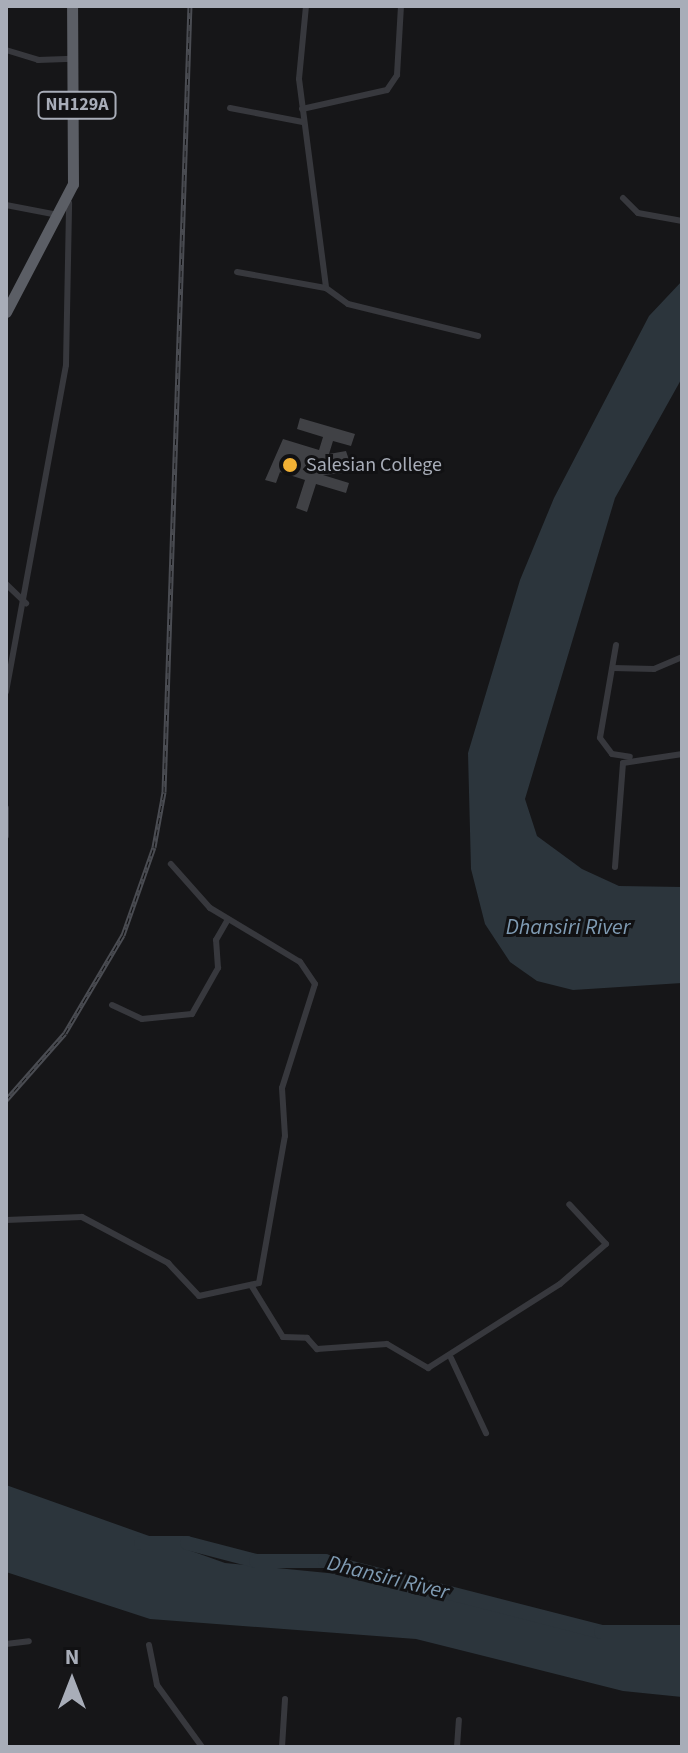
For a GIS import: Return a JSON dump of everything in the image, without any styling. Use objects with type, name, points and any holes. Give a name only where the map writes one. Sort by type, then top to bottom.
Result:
[{"type":"highway","name":"NH129A","points":[[6,312],[69,203],[77,165],[72,6]]},
{"type":"street","points":[[306,6],[298,63],[326,288]]},
{"type":"street","points":[[302,109],[387,90],[397,75],[401,6]]},
{"type":"street","points":[[6,50],[38,60],[75,59]]},
{"type":"street","points":[[230,108],[303,122]]},
{"type":"street","points":[[623,198],[638,213],[682,221]]},
{"type":"street","points":[[6,692],[26,603],[66,365],[69,203]]},
{"type":"street","points":[[6,205],[62,215]]},
{"type":"street","points":[[237,272],[326,288],[348,304],[478,336]]},
{"type":"street","points":[[6,584],[26,603]]},
{"type":"street","points":[[616,645],[600,738],[612,754],[630,757],[682,754]]},
{"type":"street","points":[[613,668],[654,669],[682,657]]},
{"type":"street","points":[[615,867],[621,771],[630,757]]},
{"type":"street","points":[[6,808],[6,836]]},
{"type":"street","points":[[6,1220],[82,1217],[168,1263],[199,1296],[260,1281],[284,1140],[282,1088],[316,986],[300,962],[228,919],[171,864]]},
{"type":"street","points":[[112,1005],[142,1019],[192,1014],[218,968],[215,944],[228,919]]},
{"type":"street","points":[[247,1284],[260,1291],[283,1337],[307,1338],[317,1349],[387,1344],[423,1368],[451,1358],[606,1244],[569,1204]]},
{"type":"street","points":[[451,1358],[486,1433]]},
{"type":"street","points":[[6,1644],[29,1641]]},
{"type":"street","points":[[149,1645],[157,1685],[202,1747]]},
{"type":"street","points":[[282,1747],[285,1699]]},
{"type":"street","points":[[457,1747],[459,1720]]},
{"type":"water","name":"Dhansiri River","points":[[682,281],[682,378],[615,498],[525,799],[537,836],[582,869],[619,886],[682,887],[682,983],[573,990],[537,981],[510,962],[485,924],[471,869],[468,753],[520,580],[554,498],[649,316]]},
{"type":"water","name":"Dhansiri River","points":[[6,1485],[225,1563],[348,1575],[601,1632],[682,1637],[682,1697],[623,1691],[416,1639],[150,1619],[6,1572]]},
{"type":"building","name":"Salesian College","points":[[300,418],[355,434],[351,446],[333,441],[329,454],[346,451],[353,472],[323,475],[349,483],[346,493],[316,484],[307,512],[296,508],[305,480],[280,472],[276,483],[265,480],[283,439],[319,450],[323,437],[297,429]]},
{"type":"waterway","name":"Dhansiri River","points":[[141,1543],[187,1543],[256,1561],[325,1561],[601,1632],[682,1632]]},
{"type":"railway","points":[[6,1100],[65,1033],[123,935],[154,847],[164,792],[190,6]]},
{"type":"place","name":"Salesian College","points":[[290,465]]}]
